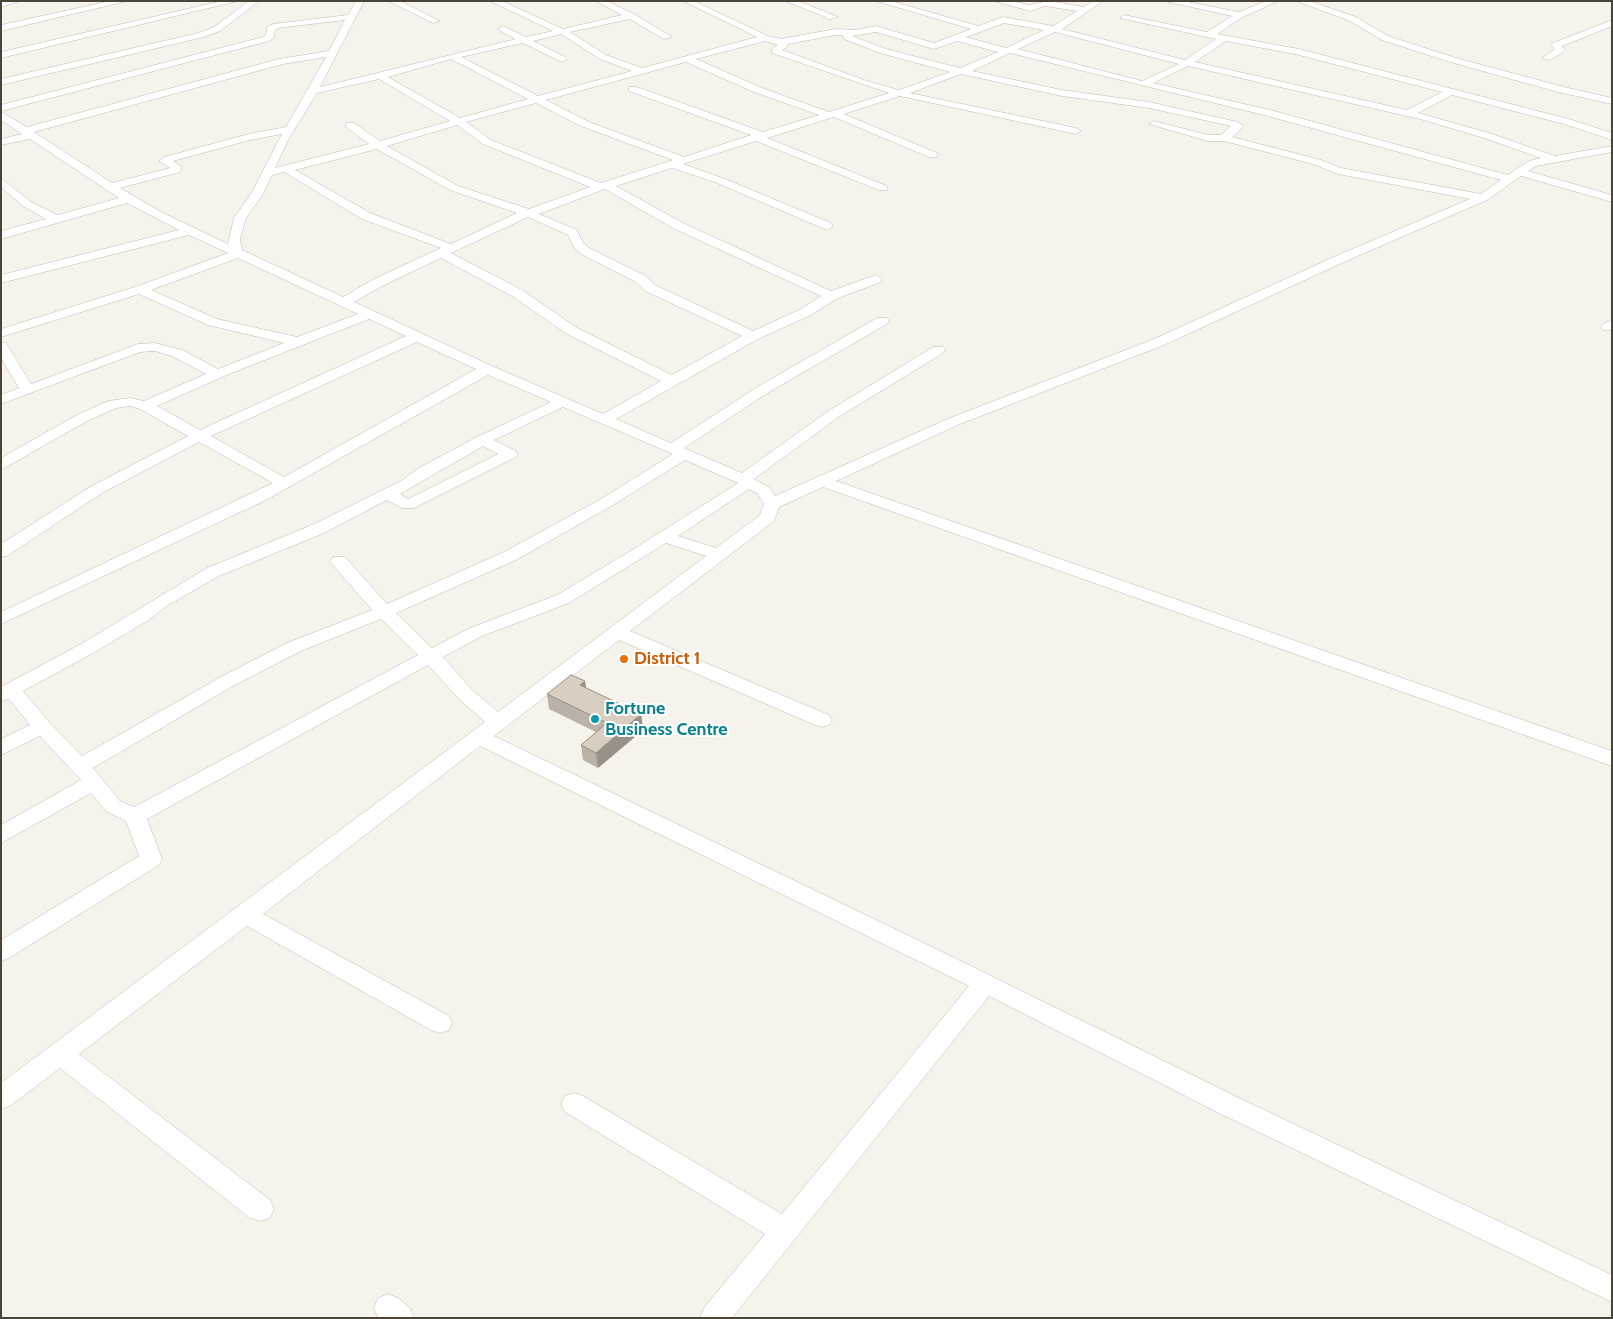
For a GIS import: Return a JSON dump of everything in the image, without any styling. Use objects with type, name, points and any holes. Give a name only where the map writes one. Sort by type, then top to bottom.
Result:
[{"type":"street","points":[[1,4],[16,1]]},
{"type":"street","points":[[1,28],[123,1]]},
{"type":"street","points":[[1,55],[234,1]]},
{"type":"street","points":[[1,82],[201,35],[217,29],[255,1]]},
{"type":"street","points":[[236,254],[234,240],[240,218],[257,194],[283,140],[291,129],[360,1]]},
{"type":"street","points":[[392,1],[436,21]]},
{"type":"street","points":[[494,1],[565,33],[603,57],[641,71]]},
{"type":"street","points":[[600,1],[667,37]]},
{"type":"street","points":[[689,1],[765,38],[781,42],[835,32],[848,33],[878,29],[931,46],[1003,20],[1409,113],[1485,135],[1554,160]]},
{"type":"street","points":[[789,1],[834,17],[830,18]]},
{"type":"street","points":[[880,1],[980,28]]},
{"type":"street","points":[[998,1],[1030,8],[1044,3],[1084,10]]},
{"type":"street","points":[[344,302],[381,281],[528,213],[603,186],[961,72],[1053,30],[1100,1]]},
{"type":"street","points":[[1168,1],[1240,15]]},
{"type":"street","points":[[1209,35],[1240,15],[1274,1]]},
{"type":"street","points":[[1300,1],[1353,19],[1385,38],[1454,60],[1562,90],[1612,101]]},
{"type":"street","points":[[310,92],[380,76],[452,56],[565,33],[631,16]]},
{"type":"street","points":[[1,108],[266,39],[271,36],[270,29],[276,26],[351,17]]},
{"type":"street","points":[[1124,18],[1288,49],[1582,126],[1612,137]]},
{"type":"street","points":[[1547,58],[1560,50],[1556,45],[1612,23]]},
{"type":"street","points":[[503,29],[562,59]]},
{"type":"street","points":[[848,33],[847,37],[883,51],[961,72],[1062,94],[1150,105],[1238,125],[1224,138]]},
{"type":"street","points":[[268,173],[378,145],[458,120],[765,38]]},
{"type":"street","points":[[957,38],[1266,112],[1514,176],[1612,199]]},
{"type":"street","points":[[1143,84],[1186,63],[1224,38]]},
{"type":"street","points":[[753,42],[840,75],[899,93],[1076,130]]},
{"type":"street","points":[[775,51],[784,45],[781,42]]},
{"type":"street","points":[[1,142],[282,61],[332,53]]},
{"type":"street","points":[[452,56],[585,124],[827,226]]},
{"type":"street","points":[[687,59],[758,90],[831,114],[933,155]]},
{"type":"street","points":[[596,72],[614,79]]},
{"type":"street","points":[[380,76],[458,120],[487,142],[603,186],[679,226],[831,296]]},
{"type":"street","points":[[633,89],[758,136],[883,188]]},
{"type":"street","points":[[1409,113],[1452,92]]},
{"type":"street","points":[[1,115],[128,199],[190,231],[487,369],[746,481],[764,491],[772,504]]},
{"type":"street","points":[[988,125],[1002,115]]},
{"type":"street","points":[[1154,124],[1208,138],[1224,138],[1317,162],[1338,170],[1483,198]]},
{"type":"street","points":[[350,125],[378,145],[454,188],[528,213],[573,233],[578,245],[587,252],[641,279],[650,288],[754,336]]},
{"type":"street","points":[[112,187],[176,170],[176,167],[166,161],[168,159],[249,137],[291,129]]},
{"type":"street","points":[[1,1098],[768,517],[772,504],[955,421],[1160,342],[1340,259],[1483,198],[1500,188],[1533,163],[1612,149]]},
{"type":"street","points":[[286,168],[366,216],[446,251],[517,293],[572,331],[672,381]]},
{"type":"street","points":[[1,181],[27,204],[56,219]]},
{"type":"street","points":[[1,235],[128,199]]},
{"type":"street","points":[[1,279],[190,231]]},
{"type":"street","points":[[1,333],[140,290],[236,254]]},
{"type":"street","points":[[603,420],[754,336],[806,312],[831,296],[876,279]]},
{"type":"street","points":[[140,290],[213,322],[299,342]]},
{"type":"street","points":[[145,406],[217,374],[370,314]]},
{"type":"street","points":[[80,766],[226,682],[286,651],[386,611],[510,556],[607,502],[764,389],[882,321]]},
{"type":"street","points":[[1,552],[96,490],[198,437],[418,336]]},
{"type":"street","points":[[1,346],[27,390]]},
{"type":"street","points":[[1,400],[128,352],[154,347],[177,353],[217,374]]},
{"type":"street","points":[[135,816],[283,734],[476,632],[562,599],[664,537],[746,481],[832,415],[938,350]]},
{"type":"street","points":[[1,619],[59,590],[258,498],[487,369]]},
{"type":"street","points":[[1,465],[96,411],[113,404],[130,402],[145,406],[284,483]]},
{"type":"street","points":[[1,952],[151,859],[135,816],[113,806],[80,766],[6,692],[64,662],[141,617],[162,600],[212,572],[318,529],[387,494],[482,440],[562,402]]},
{"type":"street","points":[[387,494],[408,505],[510,454],[482,440]]},
{"type":"street","points":[[457,455],[484,467]]},
{"type":"street","points":[[820,481],[1612,759]]},
{"type":"street","points":[[664,537],[718,554]]},
{"type":"street","points":[[340,561],[366,594],[386,611],[415,644],[431,656],[465,694],[497,722]]},
{"type":"street","points":[[616,632],[822,720]]},
{"type":"street","points":[[1,748],[42,727]]},
{"type":"street","points":[[478,737],[1612,1289]]},
{"type":"street","points":[[1,835],[94,782]]},
{"type":"street","points":[[245,914],[440,1023]]},
{"type":"street","points":[[714,1318],[984,984]]},
{"type":"street","points":[[61,1054],[260,1209]]},
{"type":"street","points":[[574,1104],[784,1230]]},
{"type":"building","points":[[571,675],[585,681],[580,685],[641,714],[596,753],[581,745],[607,723],[547,694]]},
{"type":"place","name":"District 1","points":[[624,659]]},
{"type":"place","name":"Fortune Business Centre","points":[[595,719]]}]
